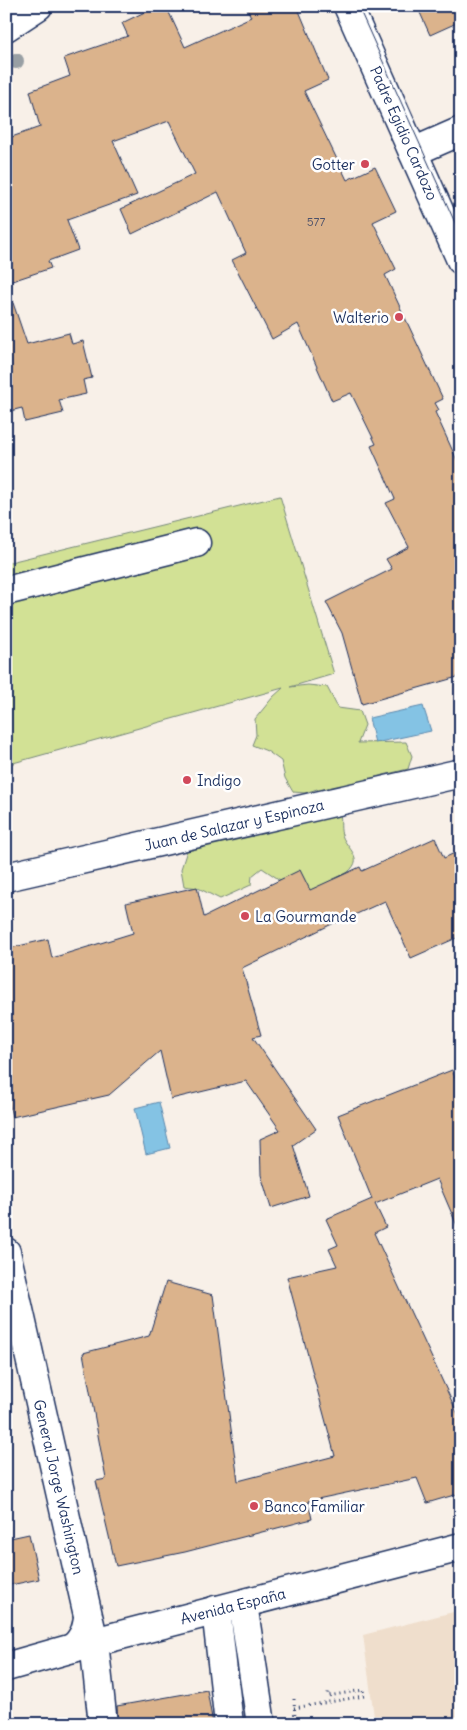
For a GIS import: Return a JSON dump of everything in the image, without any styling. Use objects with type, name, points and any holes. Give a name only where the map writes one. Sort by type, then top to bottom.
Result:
[{"type":"street","points":[[6,27],[38,6]]},
{"type":"street","name":"Padre Egidio Cardozo","points":[[348,6],[461,260]]},
{"type":"street","points":[[413,152],[461,131]]},
{"type":"street","points":[[6,592],[196,544]]},
{"type":"street","name":"Juan de Salazar y Espinoza","points":[[6,877],[461,773]]},
{"type":"street","name":"General Jorge Washington","points":[[6,1252],[103,1724]]},
{"type":"street","name":"Avenida España","points":[[6,1667],[85,1636],[243,1604],[461,1547]]},
{"type":"street","points":[[243,1604],[261,1724]]},
{"type":"street","points":[[216,1610],[229,1724]]},
{"type":"path","points":[[294,1708],[364,1696],[362,1690],[328,1696],[328,1692]]},
{"type":"path","points":[[294,1699],[295,1719]]},
{"type":"shaded area","points":[[461,1610],[461,1724],[375,1724],[363,1635]]},
{"type":"green space","points":[[280,496],[334,674],[290,687],[308,685],[327,687],[338,708],[360,711],[365,725],[358,743],[406,742],[412,756],[408,769],[367,779],[357,788],[324,798],[317,789],[305,793],[293,792],[285,778],[281,761],[267,751],[252,745],[256,735],[255,719],[283,688],[6,765],[6,563]]},
{"type":"green space","points":[[338,809],[342,835],[354,855],[355,864],[345,875],[329,884],[308,894],[283,882],[262,868],[252,876],[251,885],[220,899],[198,888],[184,886],[181,869],[192,835]]},
{"type":"water","points":[[423,706],[431,731],[375,743],[369,718]]},
{"type":"water","points":[[159,1102],[170,1148],[146,1154],[135,1108]]},
{"type":"building","points":[[157,6],[166,6],[185,47],[251,17],[246,6],[297,6],[328,80],[304,91],[347,180],[375,167],[396,211],[373,222],[396,269],[385,275],[443,399],[435,403],[439,410],[435,412],[461,469],[461,676],[362,704],[342,633],[326,602],[392,569],[386,559],[409,547],[386,503],[395,499],[371,446],[376,444],[351,393],[332,401],[298,324],[272,339],[232,260],[246,253],[218,192],[132,234],[121,209],[195,174],[169,121],[113,141],[137,195],[67,220],[78,250],[48,261],[51,268],[6,283],[6,139],[40,127],[30,91],[70,76],[64,58],[128,36],[122,23]]},
{"type":"building","points":[[417,6],[461,6],[461,21],[430,35]]},
{"type":"building","points":[[11,297],[27,344],[69,333],[72,344],[83,341],[92,378],[83,380],[86,394],[59,400],[63,413],[25,422],[22,408],[6,412],[6,298]]},
{"type":"building","points":[[435,838],[444,858],[461,850],[461,936],[411,958],[385,901],[336,922],[242,968],[261,1035],[253,1037],[316,1129],[293,1145],[309,1196],[271,1208],[261,1175],[260,1139],[280,1130],[246,1081],[171,1099],[160,1051],[109,1095],[12,1117],[6,1090],[6,949],[48,939],[52,958],[133,933],[126,903],[197,887],[204,917],[300,870],[310,890],[360,867],[362,871]]},
{"type":"building","points":[[452,1070],[461,1092],[461,1235],[437,1179],[375,1204],[386,1227],[374,1233],[461,1421],[461,1493],[427,1503],[417,1478],[308,1501],[312,1519],[185,1552],[116,1566],[96,1481],[106,1479],[83,1353],[149,1336],[166,1282],[213,1295],[238,1481],[335,1456],[287,1277],[337,1266],[329,1249],[338,1245],[326,1219],[372,1199],[338,1115]]},
{"type":"building","points":[[29,1534],[39,1579],[6,1586],[6,1539]]},
{"type":"building","points":[[207,1690],[213,1724],[118,1724],[117,1706]]},
{"type":"tram line","points":[[358,6],[461,236]]},
{"type":"place","name":"Gotter","points":[[365,164]]},
{"type":"place","name":"Walterio","points":[[399,317]]},
{"type":"place","name":"Indigo","points":[[187,780]]},
{"type":"place","name":"La Gourmande","points":[[245,916]]},
{"type":"place","name":"Banco Familiar","points":[[254,1506]]}]
